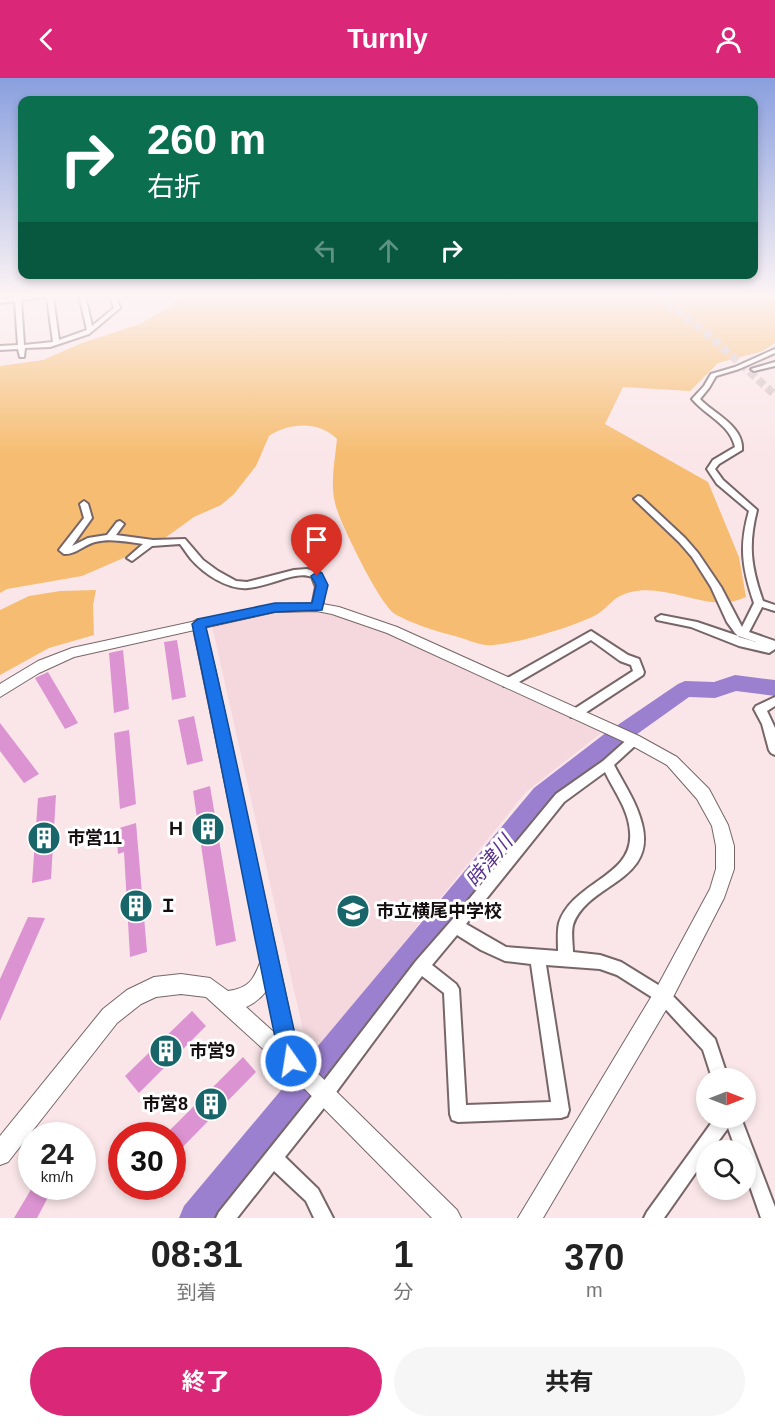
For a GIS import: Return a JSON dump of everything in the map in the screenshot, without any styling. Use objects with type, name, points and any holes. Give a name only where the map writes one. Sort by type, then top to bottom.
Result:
[{"type":"street","points":[[22,348],[22,356]]},
{"type":"street","points":[[743,634],[759,603],[747,567],[747,531],[753,510],[720,482],[711,469],[716,462],[739,448],[738,441],[725,422],[703,408],[696,399],[707,387],[713,375],[737,368],[775,351]]},
{"type":"street","points":[[754,369],[775,364]]},
{"type":"street","points":[[638,500],[651,515],[693,552],[724,602],[737,630],[775,645]]},
{"type":"street","points":[[84,504],[88,518],[64,550],[67,552],[82,543],[110,537],[150,543],[185,542],[195,558],[234,584],[253,584],[301,571],[313,574],[317,576],[322,585],[317,607]]},
{"type":"street","points":[[110,537],[120,524]]},
{"type":"street","points":[[132,558],[150,543]]},
{"type":"street","points":[[759,603],[775,608]]},
{"type":"street","points":[[0,692],[12,682],[46,662],[72,653],[275,608],[317,607],[362,618],[634,740],[672,761],[703,794],[720,825],[725,846],[725,869],[718,892],[663,996],[530,1218]]},
{"type":"street","points":[[661,618],[693,624],[743,643],[775,652]]},
{"type":"street","points":[[198,624],[230,762],[269,965],[291,1061]]},
{"type":"street","points":[[508,683],[591,635],[624,658],[635,662],[639,672],[575,714]]},
{"type":"street","points":[[775,701],[760,709],[768,724],[775,750]]},
{"type":"street","points":[[225,1218],[325,1094],[421,966],[560,798],[607,764],[634,740]]},
{"type":"street","points":[[566,958],[566,922],[577,904],[627,867],[635,853],[637,833],[632,813],[607,764]]},
{"type":"street","points":[[456,926],[505,954],[600,962],[621,969],[663,996],[709,1045],[717,1068]]},
{"type":"street","points":[[421,966],[451,989],[458,1114],[561,1110],[538,958]]},
{"type":"street","points":[[226,1001],[246,999],[262,984],[269,965]]},
{"type":"street","points":[[0,1154],[110,1016],[134,997],[154,987],[181,984],[210,988],[291,1061],[449,1218]]},
{"type":"street","points":[[653,1218],[718,1128]]},
{"type":"street","points":[[273,1157],[312,1195],[324,1218]]},
{"type":"street","points":[[756,1180],[770,1218]]},
{"type":"shaded area","points":[[70,348],[767,348],[718,363],[690,391],[623,387],[605,424],[708,482],[739,557],[746,597],[732,602],[718,603],[646,590],[631,592],[614,600],[599,613],[584,621],[531,638],[494,645],[479,644],[416,624],[395,614],[370,580],[335,503],[333,471],[337,439],[330,433],[313,426],[286,428],[269,436],[256,466],[234,494],[221,505],[194,517],[158,543],[82,576],[7,589],[0,593],[0,366],[43,360]]},
{"type":"shaded area","points":[[96,590],[93,605],[94,635],[49,648],[0,675],[0,610],[29,596],[60,591]]},
{"type":"shaded area","name":"市立横尾中学校","points":[[320,611],[362,622],[601,733],[526,792],[322,1044],[303,1030],[212,626],[276,612]]},
{"type":"building","points":[[177,640],[186,697],[172,700],[164,642]]},
{"type":"building","points":[[123,650],[129,709],[114,713],[109,653]]},
{"type":"building","points":[[48,672],[78,723],[65,729],[35,678]]},
{"type":"building","points":[[194,716],[203,761],[187,765],[178,720]]},
{"type":"building","points":[[0,723],[39,774],[24,783],[0,751]]},
{"type":"building","points":[[129,730],[136,804],[120,809],[114,733]]},
{"type":"building","points":[[210,786],[236,941],[216,946],[193,791]]},
{"type":"building","name":"市営11","points":[[56,795],[51,879],[32,883],[38,798]]},
{"type":"building","name":"Ｉ","points":[[136,823],[147,952],[130,957],[124,852],[118,854],[116,829]]},
{"type":"building","points":[[28,917],[45,918],[0,1021],[0,979]]},
{"type":"building","name":"市営9","points":[[192,1011],[206,1026],[139,1093],[125,1076]]},
{"type":"building","name":"市営8","points":[[243,1057],[256,1072],[186,1144],[186,1122],[178,1122]]},
{"type":"building","points":[[25,1200],[47,1200],[37,1218],[14,1218]]},
{"type":"waterway","name":"時津川","points":[[196,1218],[542,795],[611,741],[685,689],[715,690],[735,683],[775,688]]},
{"type":"tunnel","points":[[723,348],[775,395]]},
{"type":"place","name":"Ｈ","points":[[208,829]]},
{"type":"place","name":"市営11","points":[[44,838]]},
{"type":"place","name":"Ｉ","points":[[136,906]]},
{"type":"place","name":"市立横尾中学校","points":[[353,911]]},
{"type":"place","name":"市営9","points":[[166,1051]]},
{"type":"place","name":"市営8","points":[[211,1104]]},
{"type":"route","points":[[291,1061],[269,965],[230,762],[198,624],[275,608],[317,607],[322,591],[321,581],[317,576]]}]
